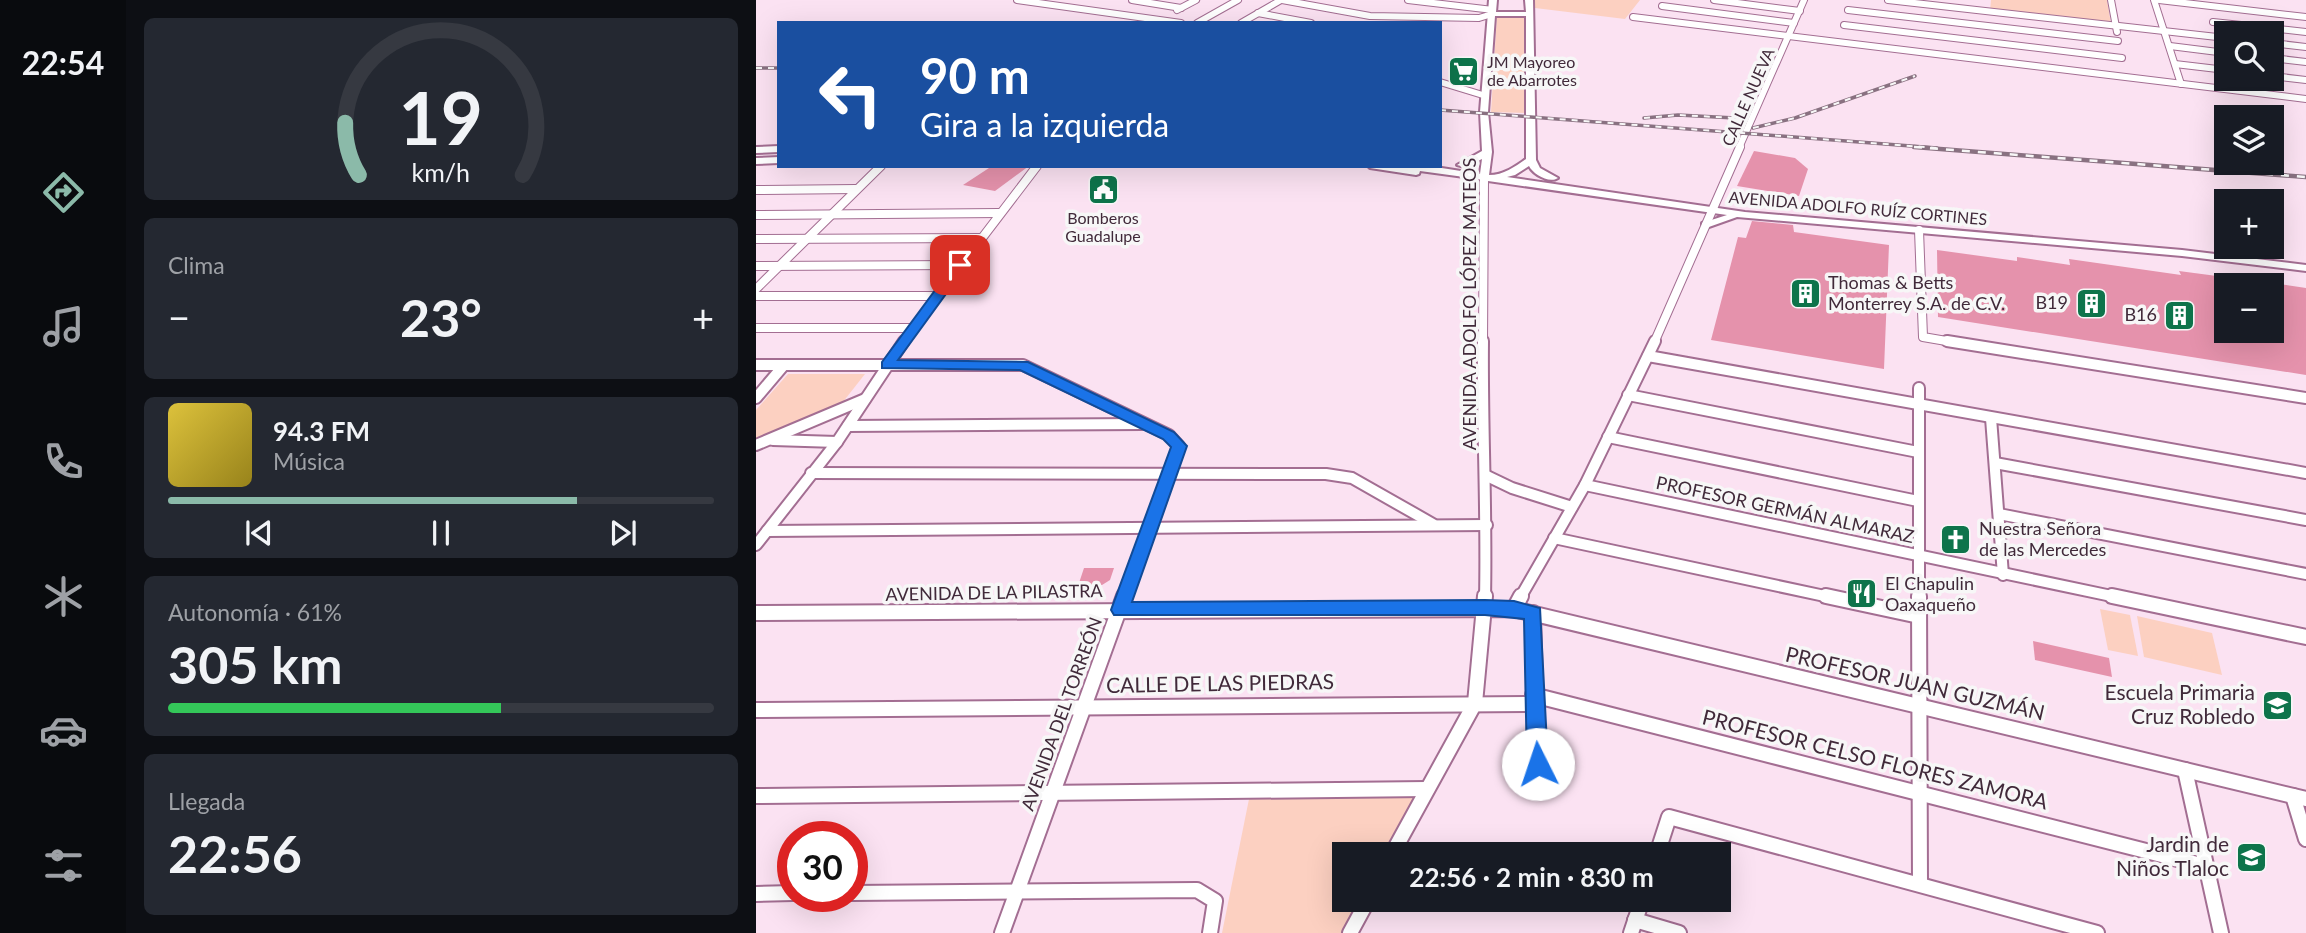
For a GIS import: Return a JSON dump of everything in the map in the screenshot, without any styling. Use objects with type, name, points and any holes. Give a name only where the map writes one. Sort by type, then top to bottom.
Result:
[{"type":"main road","points":[[1529,0],[1531,160],[1536,170],[1553,178]]},
{"type":"main road","points":[[1493,8],[1529,14]]},
{"type":"main road","name":"AVENIDA ADOLFO LÓPEZ MATEOS","points":[[1486,177],[1486,96],[1493,8]]},
{"type":"main road","points":[[756,150],[777,149]]},
{"type":"main road","points":[[1462,165],[1487,152]]},
{"type":"main road","points":[[756,161],[777,160]]},
{"type":"main road","points":[[1412,169],[1486,177],[1512,173],[1531,160]]},
{"type":"main road","name":"AVENIDA ADOLFO RUÍZ CORTINES","points":[[1442,163],[1462,165],[1486,177],[1713,207],[2227,248],[2306,259]]},
{"type":"main road","name":"AVENIDA ADOLFO RUÍZ CORTINES","points":[[1512,173],[1553,178],[1745,215],[2194,254],[2306,268]]},
{"type":"main road","points":[[1706,225],[1745,215]]},
{"type":"street","points":[[1017,0],[1170,21]]},
{"type":"street","points":[[1132,0],[1181,8]]},
{"type":"street","points":[[1159,19],[1196,0]]},
{"type":"street","points":[[1201,21],[1238,0]]},
{"type":"street","points":[[1244,21],[1281,0],[1362,15],[1433,20],[1479,18],[1493,8]]},
{"type":"street","points":[[1408,0],[1442,6],[1493,8]]},
{"type":"street","points":[[1433,20],[1448,0]]},
{"type":"street","points":[[1714,0],[1800,11]]},
{"type":"street","name":"CALLE NUEVA","points":[[1514,609],[1585,485],[1648,356],[1804,0]]},
{"type":"street","points":[[1888,0],[2214,36]]},
{"type":"street","points":[[1986,60],[1988,0]]},
{"type":"street","points":[[2111,0],[2126,77]]},
{"type":"street","points":[[2181,84],[2156,0],[2306,17]]},
{"type":"street","points":[[2238,0],[2243,9]]},
{"type":"street","points":[[1652,19],[1664,3],[1794,23]]},
{"type":"street","points":[[2205,5],[2213,22],[2306,32]]},
{"type":"street","points":[[1837,42],[1849,7],[2118,41]]},
{"type":"street","points":[[1258,13],[1300,21]]},
{"type":"street","points":[[1391,21],[1396,17]]},
{"type":"street","points":[[1633,17],[2306,99]]},
{"type":"street","points":[[1844,24],[2122,58]]},
{"type":"street","points":[[2284,44],[2306,47]]},
{"type":"street","points":[[2170,46],[2214,52]]},
{"type":"street","points":[[2284,59],[2306,62]]},
{"type":"street","points":[[2175,64],[2214,69]]},
{"type":"street","points":[[2284,77],[2306,80]]},
{"type":"street","points":[[1442,83],[1486,96]]},
{"type":"street","points":[[756,289],[879,168]]},
{"type":"street","points":[[756,545],[837,442],[912,328],[1035,168]]},
{"type":"street","name":"AVENIDA ADOLFO LÓPEZ MATEOS","points":[[1475,703],[1485,608],[1487,525],[1487,476],[1482,432],[1486,177]]},
{"type":"street","points":[[756,190],[856,189]]},
{"type":"street","points":[[756,215],[999,213]]},
{"type":"street","points":[[1919,230],[1923,337],[2306,398]]},
{"type":"street","points":[[756,239],[981,238]]},
{"type":"street","points":[[756,266],[960,265]]},
{"type":"street","points":[[756,296],[936,296]]},
{"type":"street","points":[[756,328],[912,328]]},
{"type":"street","points":[[1648,356],[2306,473]]},
{"type":"street","name":"AVENIDA DEL TORREÓN","points":[[756,365],[1023,365],[1169,435],[1179,446],[1002,933]]},
{"type":"street","points":[[756,398],[784,365]]},
{"type":"street","points":[[1919,388],[1920,884]]},
{"type":"street","points":[[1628,395],[1918,452]]},
{"type":"street","points":[[756,445],[865,399]]},
{"type":"street","points":[[1991,418],[2003,575]]},
{"type":"street","points":[[848,426],[1144,424]]},
{"type":"street","points":[[1608,437],[1918,501]]},
{"type":"street","points":[[768,440],[837,442]]},
{"type":"street","points":[[1995,463],[2306,520]]},
{"type":"street","points":[[811,473],[1344,476],[1373,489],[1436,525]]},
{"type":"street","points":[[1487,476],[1512,488],[1572,507]]},
{"type":"street","name":"PROFESOR GERMÁN ALMARAZ","points":[[1585,485],[2306,637]]},
{"type":"street","points":[[1999,514],[2306,574]]},
{"type":"street","points":[[767,531],[1487,525]]},
{"type":"street","points":[[1554,538],[1919,616]]},
{"type":"street","name":"AVENIDA DE LA PILASTRA","points":[[756,613],[1514,609]]},
{"type":"street","name":"PROFESOR JUAN GUZMÁN","points":[[1514,609],[2299,797]]},
{"type":"street","points":[[1533,613],[1533,699],[1538,764]]},
{"type":"street","name":"PROFESOR CELSO FLORES ZAMORA","points":[[1475,703],[1533,699],[2205,866]]},
{"type":"street","points":[[1398,842],[1475,703]]},
{"type":"street","name":"CALLE DE LAS PIEDRAS","points":[[756,709],[1475,703]]},
{"type":"street","points":[[2185,770],[2221,933]]},
{"type":"street","points":[[756,796],[1427,789]]},
{"type":"street","points":[[2299,797],[2306,839]]},
{"type":"street","points":[[1661,842],[1669,817],[2097,933]]},
{"type":"street","points":[[868,893],[1197,890],[1215,901],[1210,933]]},
{"type":"street","points":[[756,894],[777,893]]},
{"type":"street","points":[[1350,933],[1361,912]]},
{"type":"street","points":[[1633,927],[1679,933]]},
{"type":"shaded area","points":[[1535,0],[1640,0],[1625,19],[1535,8]]},
{"type":"shaded area","points":[[1991,0],[2107,0],[2111,24],[1990,11]]},
{"type":"shaded area","points":[[1497,15],[1525,16],[1527,113],[1491,112]]},
{"type":"shaded area","points":[[788,374],[865,374],[839,407],[756,442],[756,410]]},
{"type":"shaded area","points":[[2100,609],[2130,615],[2138,656],[2108,650]]},
{"type":"shaded area","points":[[2137,616],[2212,633],[2222,675],[2144,657]]},
{"type":"shaded area","points":[[1422,796],[1397,842],[1332,842],[1332,912],[1358,912],[1346,933],[1222,933],[1249,799]]},
{"type":"building","points":[[1754,151],[1795,158],[1808,169],[1799,196],[1737,186]]},
{"type":"building","points":[[989,168],[1026,168],[995,191],[963,185]]},
{"type":"building","name":"Thomas & Betts Monterrey S.A. de C.V.","points":[[1752,221],[1793,225],[1794,232],[1889,245],[1884,369],[1711,340],[1738,237],[1746,238]]},
{"type":"building","points":[[1937,250],[2017,261],[2017,257],[2070,265],[2069,259],[2181,275],[2179,271],[2214,276],[2214,343],[2284,343],[2284,285],[2306,288],[2306,375],[1938,317]]},
{"type":"building","points":[[1084,568],[1114,568],[1110,580],[1102,585],[1078,586]]},
{"type":"building","points":[[2033,641],[2109,658],[2112,677],[2035,660]]},
{"type":"railway","points":[[756,68],[777,68]]},
{"type":"railway","points":[[1753,128],[1795,118],[1915,76]]},
{"type":"railway","points":[[1442,110],[1937,148]]},
{"type":"railway","points":[[1644,118],[1678,115],[1735,118]]},
{"type":"railway","points":[[1914,147],[2306,177]]},
{"type":"place","name":"JM Mayoreo de Abarrotes","points":[[1464,71]]},
{"type":"place","name":"Bomberos Guadalupe","points":[[1103,189]]},
{"type":"place","name":"Thomas & Betts Monterrey S.A. de C.V.","points":[[1805,293]]},
{"type":"place","name":"B19","points":[[2091,303]]},
{"type":"place","name":"B16","points":[[2180,315]]},
{"type":"place","name":"Nuestra Señora de las Mercedes","points":[[1956,539]]},
{"type":"place","name":"El Chapulin Oaxaqueño","points":[[1862,594]]},
{"type":"place","name":"Escuela Primaria Cruz Robledo","points":[[2278,705]]},
{"type":"place","name":"Jardin de Niños Tlaloc","points":[[2252,857]]},
{"type":"route","points":[[960,265],[887,365],[1023,365],[1177,441],[1179,449],[1170,476],[1120,610],[1485,608],[1533,613],[1538,764]]}]
